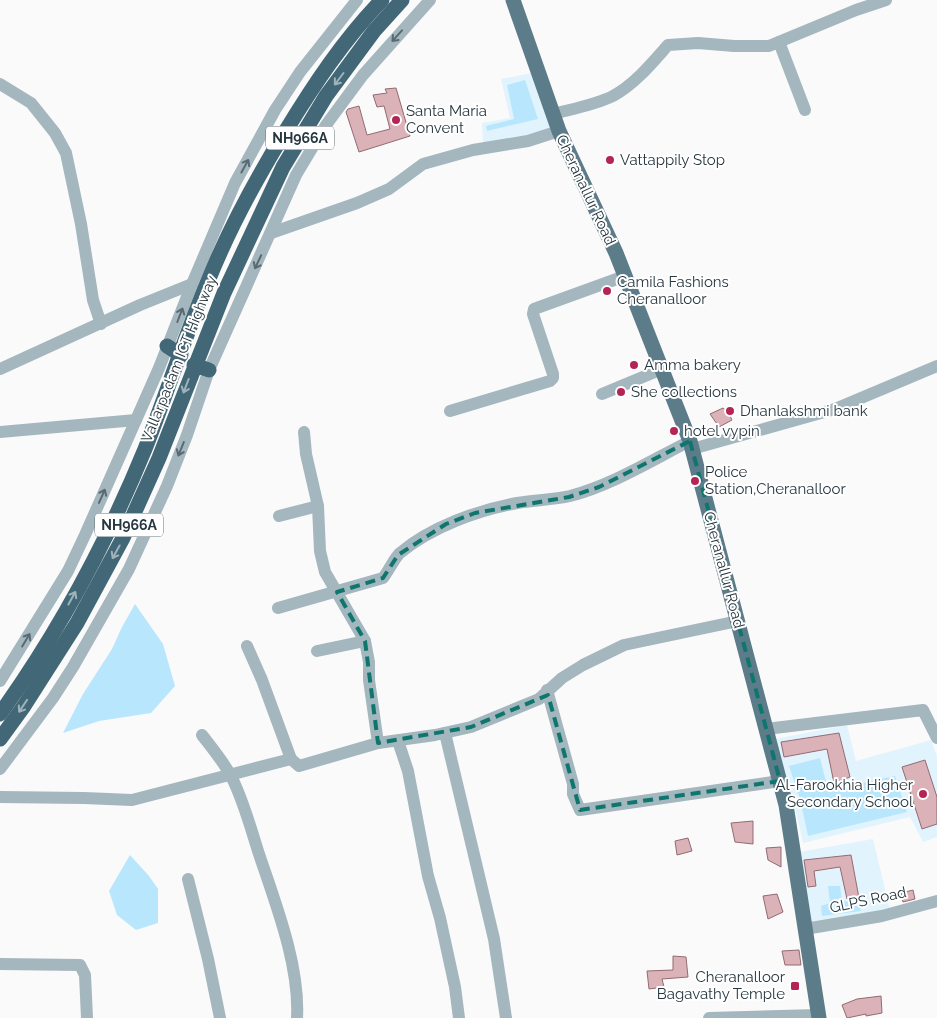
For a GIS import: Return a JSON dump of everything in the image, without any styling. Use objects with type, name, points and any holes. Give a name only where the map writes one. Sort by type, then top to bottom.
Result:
[{"type":"highway","name":"Vallarpadam ICT Highway","points":[[0,714],[25,680],[105,538],[144,451],[208,280],[260,173],[308,95],[364,20],[382,0]]},
{"type":"highway","name":"Vallarpadam ICT Highway","points":[[0,739],[24,706],[77,623],[124,538],[159,458],[194,365],[238,260],[283,167],[326,96],[374,32],[402,0]]},
{"type":"highway","points":[[221,253],[238,260]]},
{"type":"highway","points":[[167,346],[181,355]]},
{"type":"highway","points":[[194,365],[209,370]]},
{"type":"highway","points":[[144,451],[159,458]]},
{"type":"main road","name":"Cheranallur Road","points":[[513,0],[559,131],[625,276],[691,445],[786,805],[818,1016]]},
{"type":"street","points":[[0,680],[68,571],[136,420],[235,183],[275,110],[319,46],[357,0]]},
{"type":"street","points":[[0,769],[53,698],[73,667],[129,568],[180,452],[209,370],[296,175],[326,126],[363,75],[430,0]]},
{"type":"street","points":[[553,114],[613,96],[648,68],[668,45],[698,43],[769,46],[856,10],[886,0]]},
{"type":"street","points":[[779,42],[805,110]]},
{"type":"street","points":[[0,84],[31,103],[55,133],[66,153],[81,224],[93,300],[100,324]]},
{"type":"street","points":[[271,233],[357,204],[389,189],[423,164],[473,150],[528,141],[559,131]]},
{"type":"street","points":[[450,411],[550,381],[553,378],[553,374],[532,314],[534,309],[625,276]]},
{"type":"street","points":[[0,370],[140,305],[192,284]]},
{"type":"street","points":[[278,608],[383,578],[398,554],[446,524],[475,513],[516,503],[568,496],[599,487],[691,445],[835,409],[937,366]]},
{"type":"street","points":[[602,394],[662,369]]},
{"type":"street","points":[[0,432],[136,420]]},
{"type":"street","points":[[304,432],[306,454],[318,506],[320,551],[325,572],[365,641],[378,744]]},
{"type":"street","points":[[279,516],[318,506]]},
{"type":"street","points":[[246,646],[262,680],[291,760],[299,766],[378,744],[398,742],[471,727],[539,699],[547,690],[582,665],[624,645],[738,621]]},
{"type":"street","points":[[316,651],[365,641]]},
{"type":"street","points":[[547,690],[574,784],[574,794],[580,810],[780,781]]},
{"type":"street","points":[[766,729],[923,710],[937,738]]},
{"type":"street","points":[[445,733],[495,947],[506,1018]]},
{"type":"street","points":[[202,735],[231,776],[269,879],[287,942],[298,997],[297,1018]]},
{"type":"street","points":[[398,742],[408,771],[428,876],[440,918],[455,987],[459,1018]]},
{"type":"street","points":[[0,797],[132,800],[291,760]]},
{"type":"street","points":[[188,879],[208,959],[220,1018]]},
{"type":"street","name":"GLPS Road","points":[[805,929],[882,916],[937,901]]},
{"type":"street","points":[[0,964],[80,964],[85,975],[87,1018]]},
{"type":"street","points":[[709,1018],[818,1016]]},
{"type":"highlighted area","points":[[690,441],[780,781],[580,810],[548,695],[471,727],[378,743],[365,641],[337,592],[383,578],[398,555],[446,524],[475,513],[569,497],[599,487]]},
{"type":"shaded area","points":[[532,73],[553,128],[526,138],[483,145],[482,123],[510,118],[501,79]]},
{"type":"shaded area","points":[[525,80],[538,119],[487,131],[486,126],[514,119],[507,85]]},
{"type":"shaded area","points":[[135,604],[163,644],[175,686],[151,713],[99,721],[63,733],[83,694],[112,649]]},
{"type":"shaded area","points":[[847,725],[856,761],[931,740],[937,756],[937,837],[923,842],[910,817],[803,843],[793,799],[775,739]]},
{"type":"shaded area","points":[[820,758],[828,790],[895,776],[907,812],[808,836],[800,799],[789,766]]},
{"type":"shaded area","points":[[873,839],[890,910],[810,923],[799,852]]},
{"type":"shaded area","points":[[130,855],[158,889],[158,923],[136,930],[117,915],[109,891]]},
{"type":"shaded area","points":[[828,886],[840,886],[842,901],[858,902],[861,911],[822,916],[821,906],[830,903]]},
{"type":"building","name":"Santa Maria Convent","points":[[396,88],[410,136],[359,152],[346,112],[348,109],[359,106],[367,135],[390,129],[384,106],[377,107],[373,95],[387,93],[385,89]]},
{"type":"building","points":[[723,408],[728,412],[732,420],[719,427],[710,414]]},
{"type":"building","points":[[839,733],[850,777],[834,783],[827,749],[784,757],[781,742]]},
{"type":"building","name":"Al-Farookhia Higher Secondary School","points":[[925,760],[937,797],[937,824],[922,829],[902,767]]},
{"type":"building","points":[[753,821],[753,844],[735,842],[731,823]]},
{"type":"building","points":[[688,838],[692,851],[677,855],[675,841]]},
{"type":"building","points":[[781,847],[781,867],[768,860],[766,848]]},
{"type":"building","points":[[851,855],[859,898],[847,899],[840,867],[814,871],[816,886],[808,887],[804,860]]},
{"type":"building","points":[[913,890],[915,899],[903,902],[901,893]]},
{"type":"building","points":[[777,894],[783,912],[768,919],[763,896]]},
{"type":"building","points":[[799,950],[801,965],[785,965],[782,951]]},
{"type":"building","points":[[673,956],[686,957],[688,977],[662,979],[664,987],[649,989],[647,971],[673,970]]},
{"type":"building","points":[[881,996],[882,1013],[847,1018],[842,1005],[857,999]]},
{"type":"place","name":"Santa Maria Convent","points":[[396,120]]},
{"type":"place","name":"Vattappily Stop","points":[[610,160]]},
{"type":"place","name":"Camila Fashions Cheranalloor","points":[[607,291]]},
{"type":"place","name":"Amma bakery","points":[[634,365]]},
{"type":"place","name":"She collections","points":[[621,392]]},
{"type":"place","name":"Dhanlakshmi bank","points":[[730,411]]},
{"type":"place","name":"hotel vypin","points":[[674,431]]},
{"type":"place","name":"Police Station,Cheranalloor","points":[[695,481]]},
{"type":"place","name":"Al-Farookhia Higher Secondary School","points":[[923,794]]},
{"type":"place","name":"Cheranalloor Bagavathy Temple","points":[[795,986]]}]
